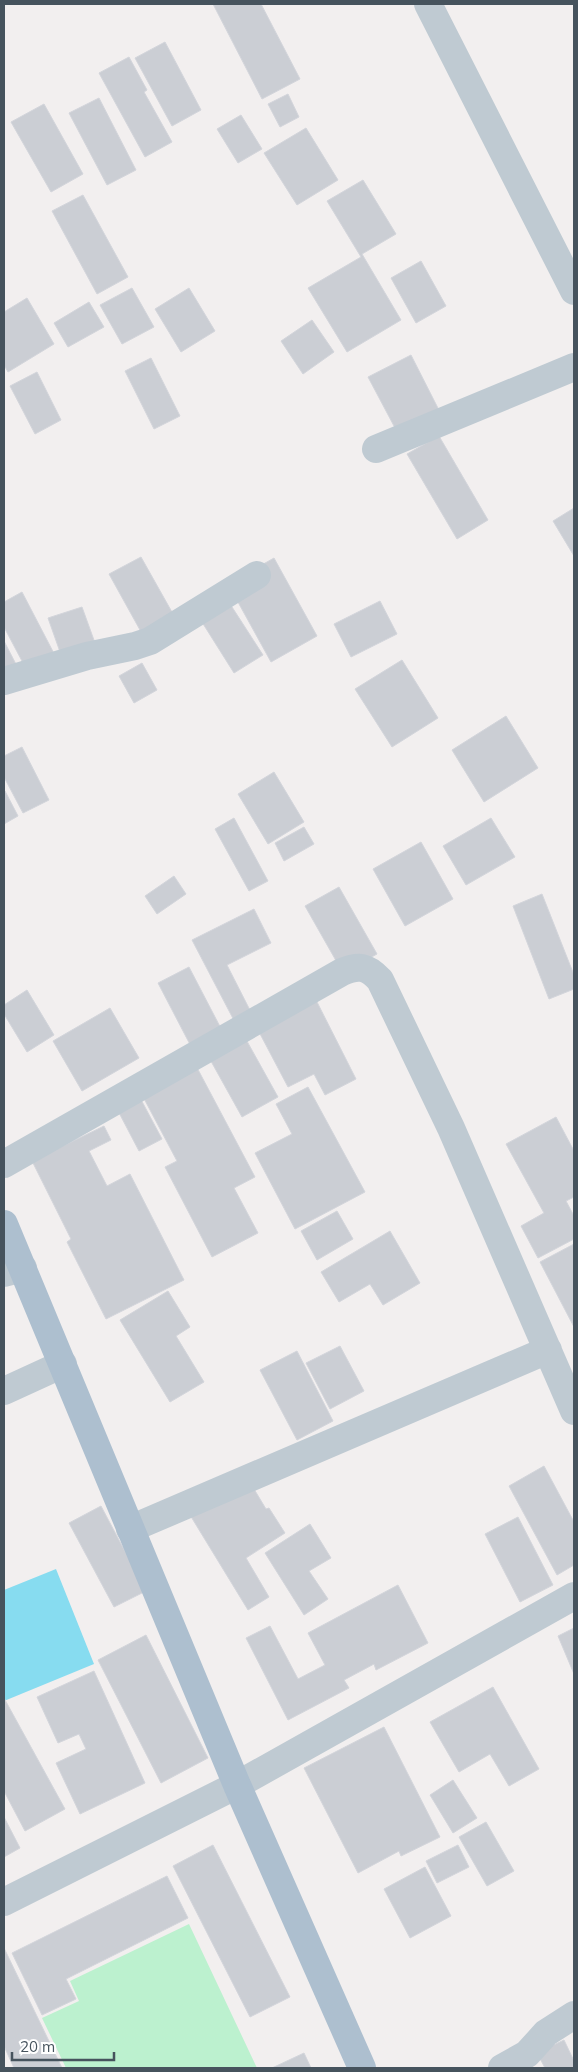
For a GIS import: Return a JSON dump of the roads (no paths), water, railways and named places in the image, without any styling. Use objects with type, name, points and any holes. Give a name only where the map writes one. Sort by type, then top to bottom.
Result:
[{"type":"main road","points":[[4,1224],[14,1271],[63,1364],[237,1784],[362,2068]]},
{"type":"street","points":[[428,4],[573,285]]},
{"type":"street","points":[[376,449],[574,367]]},
{"type":"street","points":[[4,681],[87,656],[136,646],[150,641],[257,575]]},
{"type":"street","points":[[4,1164],[342,972],[353,967],[371,970],[380,980],[451,1128],[574,1411]]},
{"type":"street","points":[[130,1529],[548,1350]]},
{"type":"street","points":[[4,1391],[63,1364]]},
{"type":"street","points":[[4,1902],[237,1784],[574,1596]]},
{"type":"street","points":[[502,2068],[527,2054],[546,2033],[574,2015]]},
{"type":"water","points":[[56,1569],[94,1664],[4,1701],[4,1590]]}]
